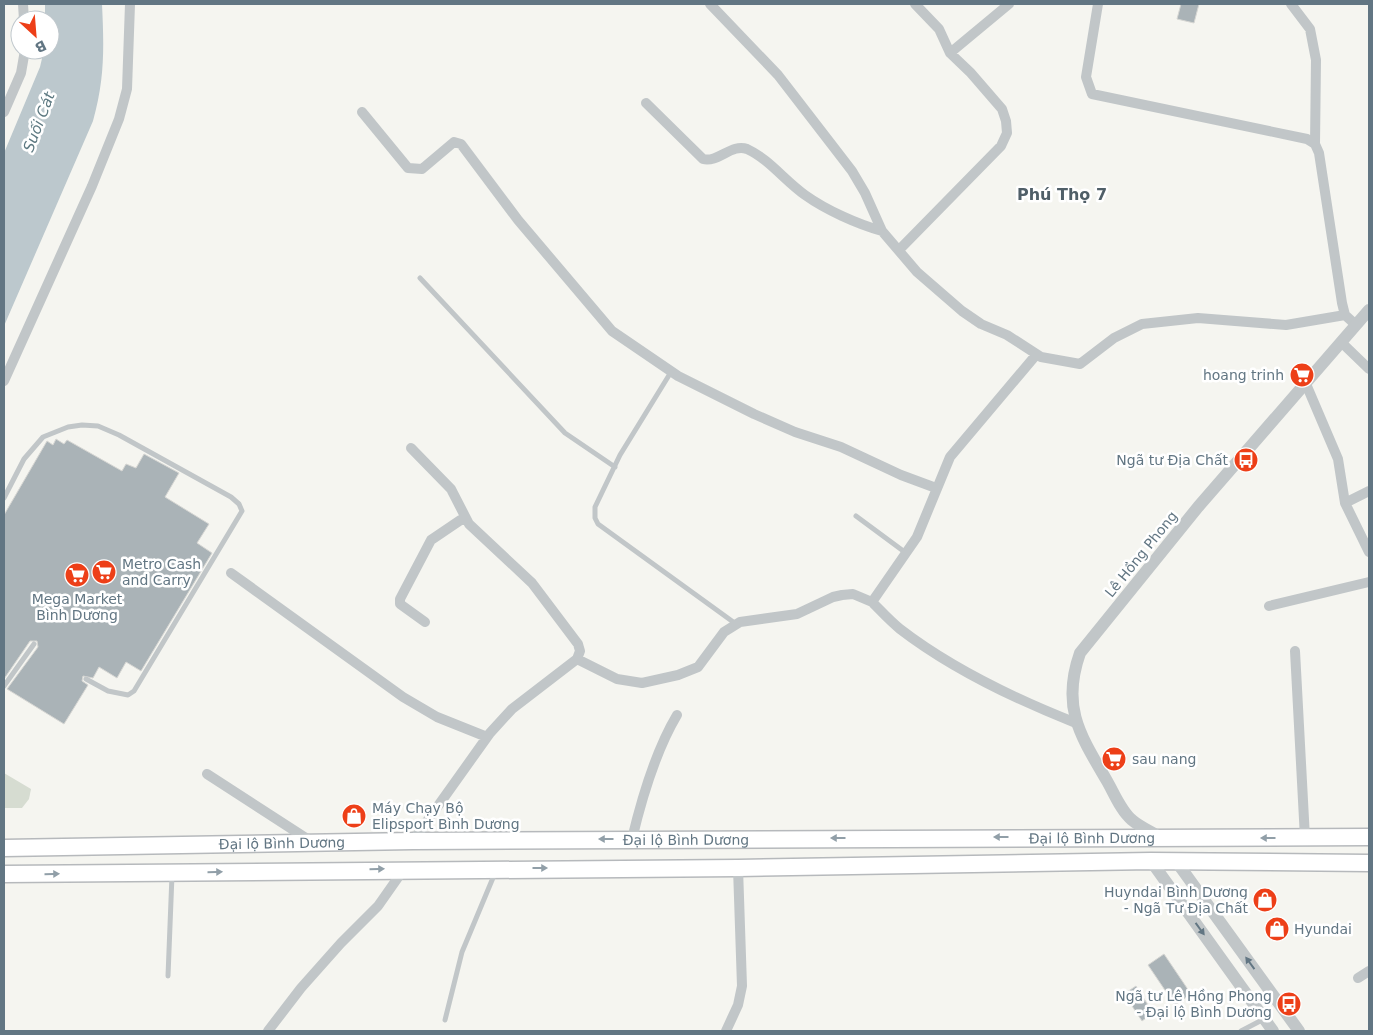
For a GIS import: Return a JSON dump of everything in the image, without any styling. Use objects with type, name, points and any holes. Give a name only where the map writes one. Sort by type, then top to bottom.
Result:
[{"type":"highway","points":[[1133,837],[1151,861]]},
{"type":"highway","name":"Đại lộ Bình Dương","points":[[4,848],[632,839],[1369,837]]},
{"type":"highway","points":[[1161,838],[1176,861]]},
{"type":"highway","name":"Đại lộ Bình Dương","points":[[4,874],[497,868],[738,868],[1151,861],[1369,863]]},
{"type":"street","points":[[4,380],[92,186],[118,119],[127,89],[130,4]]},
{"type":"street","points":[[710,4],[778,75],[847,165],[865,193],[882,231],[917,272],[962,311],[981,324],[1014,339],[1036,354],[1080,364],[1097,350],[1131,328],[1170,320],[1227,319],[1286,325],[1345,315]]},
{"type":"street","points":[[899,250],[1001,146],[1007,133],[1006,120],[1002,110],[970,72],[950,53],[939,29],[915,4]]},
{"type":"street","points":[[950,53],[1009,4]]},
{"type":"street","points":[[1098,4],[1086,78],[1092,94],[1307,139],[1315,144]]},
{"type":"street","points":[[1291,4],[1310,29],[1316,60],[1315,144],[1319,153],[1330,237],[1345,315],[1356,325]]},
{"type":"street","points":[[4,112],[21,73],[23,60]]},
{"type":"street","points":[[646,103],[703,159],[709,161],[738,148],[744,148],[761,159],[806,196],[882,231]]},
{"type":"street","points":[[362,112],[408,168],[422,169],[454,142],[461,144],[518,220],[603,323],[672,371],[795,432],[841,447],[901,475],[936,488]]},
{"type":"street","name":"Lê Hồng Phong","points":[[1161,838],[1130,820],[1084,742],[1076,723],[1072,701],[1075,666],[1080,652],[1198,507],[1369,310]]},
{"type":"street","points":[[1341,342],[1369,369]]},
{"type":"street","points":[[872,602],[917,538],[950,457],[1036,354]]},
{"type":"street","points":[[1306,384],[1338,459],[1345,503],[1369,552]]},
{"type":"street","points":[[411,448],[451,489],[469,524],[532,583],[578,644],[580,651],[577,659],[512,709],[487,737],[414,841]]},
{"type":"street","points":[[1345,503],[1369,491]]},
{"type":"street","points":[[425,622],[400,604],[400,599],[431,540],[466,517]]},
{"type":"street","points":[[231,573],[403,697],[437,717],[487,737]]},
{"type":"street","points":[[1269,606],[1369,582]]},
{"type":"street","points":[[577,659],[629,682],[642,683],[678,675],[698,667],[724,632],[736,624],[797,614],[833,597],[854,594],[872,602],[899,628],[976,676],[1036,707],[1076,723]]},
{"type":"street","points":[[1295,651],[1305,838]]},
{"type":"street","points":[[632,839],[646,787],[658,754],[677,715]]},
{"type":"street","points":[[207,774],[315,843]]},
{"type":"street","points":[[1130,820],[1133,837]]},
{"type":"street","points":[[1151,861],[1273,1031]]},
{"type":"street","points":[[1176,861],[1299,1031]]},
{"type":"street","points":[[726,1031],[738,1004],[742,986],[738,868]]},
{"type":"street","points":[[268,1031],[341,943],[378,906],[404,869]]},
{"type":"street","points":[[1358,978],[1369,971]]},
{"type":"lane","points":[[420,278],[565,433],[615,467]]},
{"type":"lane","points":[[672,371],[615,467],[595,507],[595,518],[598,524],[736,624]]},
{"type":"lane","points":[[4,498],[24,459],[43,437],[68,427],[82,425],[98,426],[118,435],[239,504],[242,511],[236,523],[134,691],[128,694],[108,692],[86,679]]},
{"type":"lane","points":[[856,516],[906,553]]},
{"type":"lane","points":[[4,686],[34,644]]},
{"type":"lane","points":[[445,1020],[462,952],[497,868]]},
{"type":"lane","points":[[168,976],[172,872]]},
{"type":"lane","points":[[1241,1031],[1265,1019]]},
{"type":"shaded area","points":[[4,773],[31,789],[29,799],[22,808],[4,808]]},
{"type":"water","name":"Suối Cát","points":[[45,4],[102,4],[102,76],[93,121],[4,326],[4,153],[42,60],[60,60],[60,10],[45,10]]},
{"type":"building","points":[[1181,4],[1199,4],[1194,23],[1177,19]]},
{"type":"building","name":"Metro Cash and Carry","points":[[56,439],[64,444],[67,440],[122,471],[126,464],[136,468],[144,454],[179,473],[165,497],[209,524],[197,543],[212,553],[141,671],[126,662],[117,678],[99,667],[93,678],[83,676],[82,681],[88,685],[64,724],[7,689],[38,647],[37,641],[30,641],[4,679],[4,515],[47,441],[53,445]]},
{"type":"building","points":[[1164,954],[1191,994],[1175,1005],[1148,965]]},
{"type":"building","points":[[1136,986],[1153,1013],[1142,1021],[1124,994]]},
{"type":"place","name":"hoang trinh","points":[[1302,375]]},
{"type":"place","name":"Ngã tư Địa Chất","points":[[1246,460]]},
{"type":"place","name":"Metro Cash and Carry","points":[[104,572]]},
{"type":"place","name":"Mega Market Bình Dương","points":[[77,575]]},
{"type":"place","name":"sau nang","points":[[1114,759]]},
{"type":"place","name":"Máy Chạy Bộ Elipsport Bình Dương","points":[[354,816]]},
{"type":"place","name":"Huyndai Bình Dương - Ngã Tư Địa Chất","points":[[1265,900]]},
{"type":"place","name":"Hyundai","points":[[1277,929]]},
{"type":"place","name":"Ngã tư Lê Hồng Phong - Đại lộ Bình Dương","points":[[1289,1004]]},
{"type":"district","name":"Phú Thọ 7","points":[[1062,194]]}]
